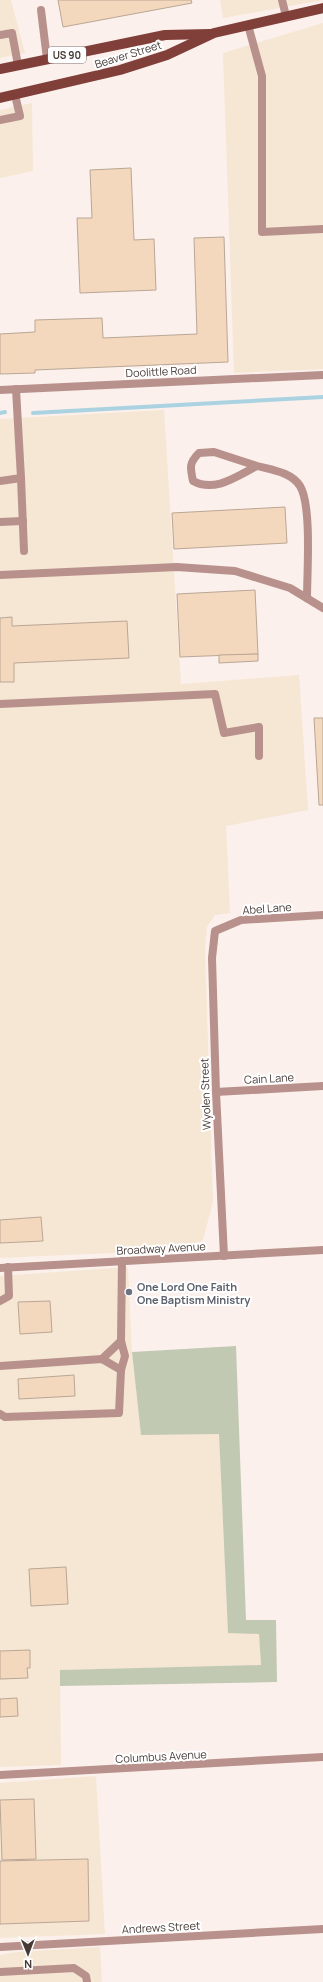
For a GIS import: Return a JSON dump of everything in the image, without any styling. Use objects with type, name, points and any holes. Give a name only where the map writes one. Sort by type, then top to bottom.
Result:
[{"type":"main road","name":"Beaver Street","points":[[0,69],[164,35],[214,33],[323,8]]},
{"type":"main road","name":"Beaver Street","points":[[0,98],[120,70],[168,55],[214,33]]},
{"type":"street","points":[[282,0],[286,16]]},
{"type":"street","points":[[41,10],[48,59]]},
{"type":"street","points":[[248,25],[262,76],[262,232],[323,229]]},
{"type":"street","points":[[0,35],[12,33],[18,65]]},
{"type":"street","points":[[0,120],[20,116],[15,95]]},
{"type":"street","name":"Doolittle Road","points":[[0,390],[323,375]]},
{"type":"street","points":[[16,389],[24,551]]},
{"type":"street","points":[[257,466],[220,484],[203,486],[193,481],[191,470],[192,460],[199,453],[214,452],[257,466],[284,472],[300,486],[306,506],[308,530],[307,598]]},
{"type":"street","points":[[0,481],[21,478]]},
{"type":"street","points":[[0,522],[23,521]]},
{"type":"street","points":[[0,575],[177,567],[235,571],[290,588],[323,608]]},
{"type":"street","points":[[0,704],[215,694],[224,733],[259,727],[259,756]]},
{"type":"street","name":"Abel Lane","points":[[215,931],[241,920],[323,915]]},
{"type":"street","name":"Wyolen Street","points":[[215,931],[212,958],[216,1092],[224,1256]]},
{"type":"street","name":"Cain Lane","points":[[216,1092],[323,1086]]},
{"type":"street","name":"Broadway Avenue","points":[[4,1268],[323,1250]]},
{"type":"street","points":[[0,1414],[5,1417],[119,1414],[121,1370],[125,1356],[121,1341],[122,1261]]},
{"type":"street","points":[[0,1301],[9,1296],[4,1268]]},
{"type":"street","points":[[102,1359],[121,1341]]},
{"type":"street","points":[[0,1366],[102,1359],[121,1370]]},
{"type":"street","name":"Columbus Avenue","points":[[0,1775],[323,1757]]},
{"type":"street","name":"Andrews Street","points":[[0,1947],[323,1929]]},
{"type":"street","points":[[0,1972],[74,1968],[86,1976],[87,1982]]},
{"type":"shaded area","points":[[0,0],[11,0],[25,53],[0,58]]},
{"type":"shaded area","points":[[220,0],[323,0],[223,18]]},
{"type":"shaded area","points":[[323,23],[323,369],[234,373],[223,53]]},
{"type":"shaded area","points":[[32,103],[33,171],[0,178],[0,110]]},
{"type":"shaded area","points":[[164,410],[181,684],[299,675],[308,810],[226,826],[230,913],[215,915],[207,927],[205,950],[213,1202],[203,1240],[191,1249],[0,1258],[0,419]]},
{"type":"shaded area","points":[[128,1267],[132,1352],[141,1434],[219,1434],[228,1632],[259,1634],[261,1665],[60,1670],[61,1765],[0,1767],[0,1276]]},
{"type":"shaded area","points":[[96,1776],[105,1934],[0,1938],[0,1783]]},
{"type":"shaded area","points":[[100,1947],[102,1982],[0,1982],[0,1955],[17,1952]]},
{"type":"green space","points":[[236,1346],[246,1620],[276,1620],[277,1682],[60,1686],[60,1670],[261,1665],[259,1634],[228,1633],[219,1434],[141,1435],[132,1352]]},
{"type":"building","points":[[58,0],[191,0],[192,3],[63,27]]},
{"type":"building","points":[[131,168],[134,240],[154,239],[156,290],[80,293],[77,218],[92,218],[90,170]]},
{"type":"building","points":[[224,237],[228,362],[35,370],[35,373],[0,374],[0,334],[35,332],[35,320],[102,318],[103,338],[197,334],[194,238]]},
{"type":"building","points":[[285,507],[287,543],[174,549],[172,513]]},
{"type":"building","points":[[255,590],[258,654],[180,657],[177,594]]},
{"type":"building","points":[[12,617],[12,626],[127,621],[129,658],[14,663],[14,682],[0,682],[0,618]]},
{"type":"building","points":[[258,654],[258,661],[219,663],[219,655]]},
{"type":"building","points":[[314,718],[323,718],[323,805],[319,805]]},
{"type":"building","points":[[41,1217],[43,1241],[0,1243],[0,1220]]},
{"type":"building","points":[[50,1301],[52,1332],[20,1334],[18,1302]]},
{"type":"building","points":[[74,1375],[75,1396],[19,1399],[18,1379]]},
{"type":"building","points":[[66,1567],[68,1604],[31,1606],[29,1569]]},
{"type":"building","points":[[30,1650],[30,1668],[27,1668],[28,1678],[0,1679],[0,1651]]},
{"type":"building","points":[[17,1698],[18,1716],[0,1717],[0,1699]]},
{"type":"building","points":[[34,1799],[36,1859],[2,1860],[0,1800]]},
{"type":"building","points":[[88,1859],[89,1921],[0,1924],[0,1861]]},
{"type":"waterway","points":[[33,413],[323,397]]},
{"type":"waterway","points":[[0,413],[5,412]]},
{"type":"place","name":"One Lord One Faith One Baptism Ministry","points":[[129,1292]]}]
